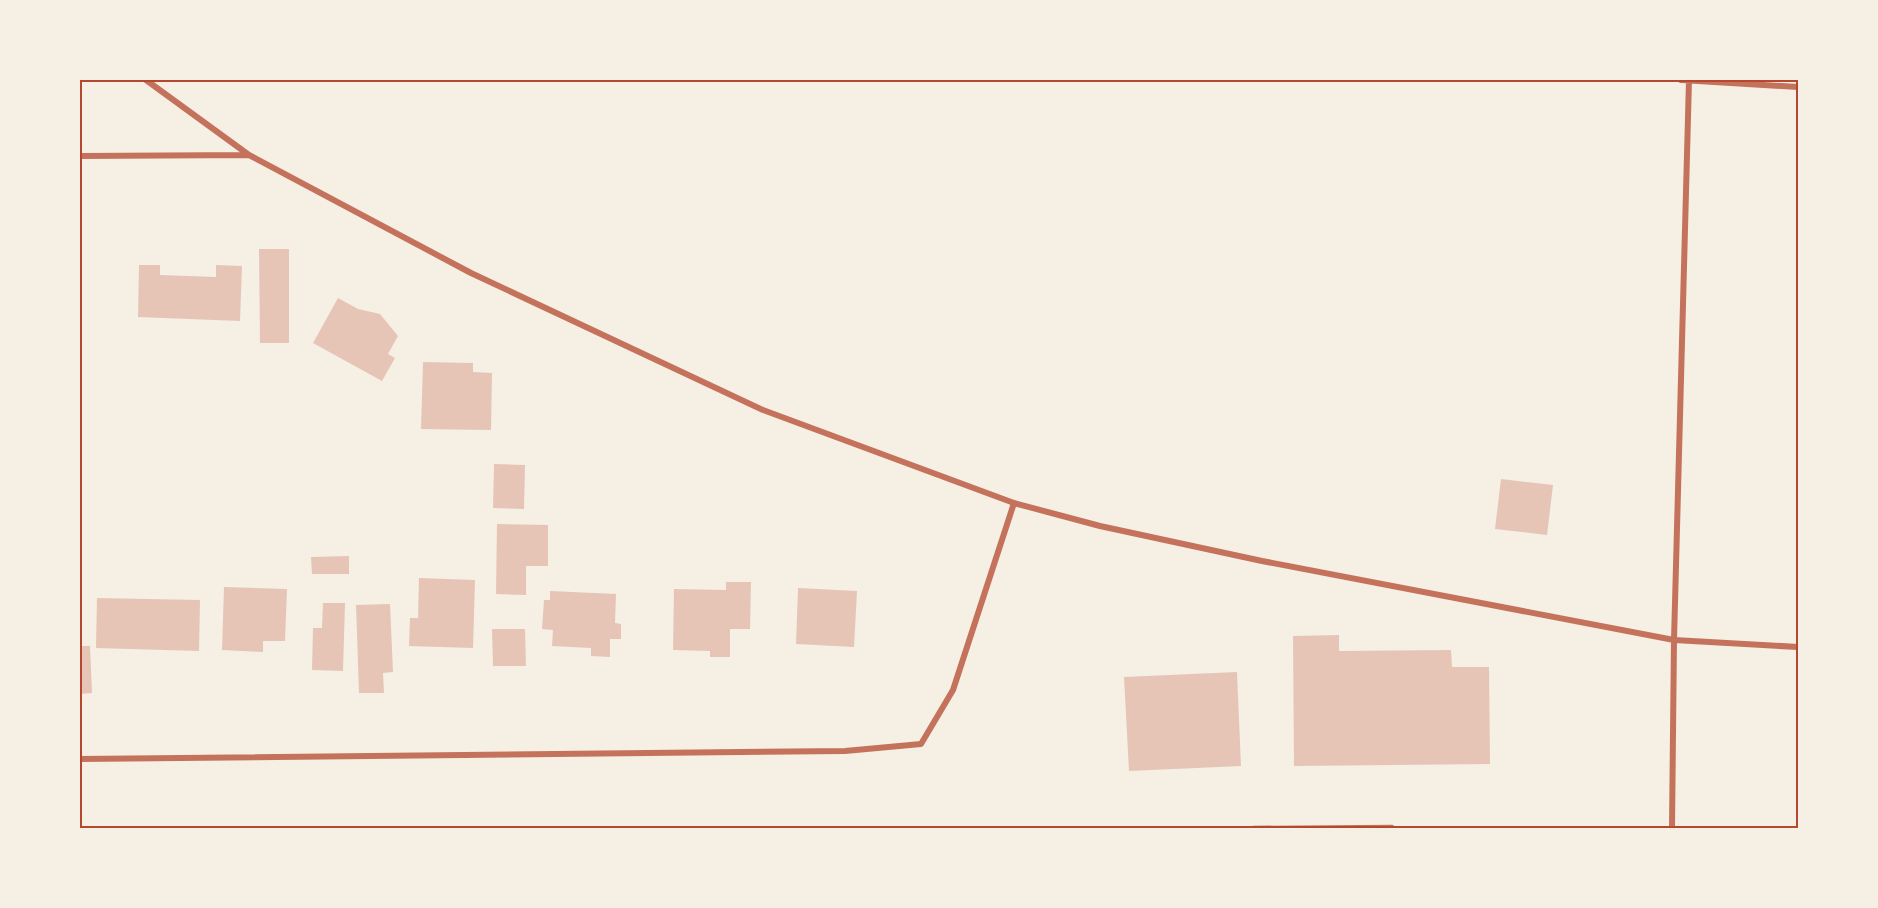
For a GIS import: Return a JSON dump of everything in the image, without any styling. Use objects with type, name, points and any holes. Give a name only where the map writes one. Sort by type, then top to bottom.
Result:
[{"type":"street","points":[[146,80],[249,155],[471,273],[763,410],[1014,502],[1100,526],[1250,558],[1674,640],[1798,647]]},
{"type":"street","points":[[1681,80],[1798,87]]},
{"type":"street","points":[[1672,828],[1674,640],[1689,80]]},
{"type":"street","points":[[80,156],[249,155]]},
{"type":"street","points":[[80,759],[845,752],[921,744],[953,690],[1014,502]]},
{"type":"lane","points":[[1253,828],[1392,828]]},
{"type":"building","points":[[259,249],[289,249],[289,343],[260,343]]},
{"type":"building","points":[[139,265],[160,265],[160,275],[216,277],[216,265],[242,266],[240,321],[138,317]]},
{"type":"building","points":[[338,298],[358,309],[380,314],[398,336],[388,354],[395,358],[382,381],[313,343]]},
{"type":"building","points":[[423,362],[473,363],[473,372],[492,373],[491,430],[421,429]]},
{"type":"building","points":[[494,464],[525,465],[524,509],[493,508]]},
{"type":"building","points":[[1501,479],[1553,485],[1547,535],[1495,529]]},
{"type":"building","points":[[497,524],[548,525],[548,566],[526,566],[526,595],[496,594]]},
{"type":"building","points":[[349,556],[349,574],[312,574],[311,557]]},
{"type":"building","points":[[419,578],[475,580],[473,648],[409,646],[410,618],[418,618]]},
{"type":"building","points":[[726,582],[751,582],[750,629],[730,629],[730,657],[710,657],[710,651],[673,650],[674,589],[726,590]]},
{"type":"building","points":[[224,587],[287,589],[285,641],[263,641],[263,652],[222,650]]},
{"type":"building","points":[[798,588],[857,591],[854,647],[796,644]]},
{"type":"building","points":[[550,591],[616,594],[615,623],[621,624],[621,639],[610,639],[610,657],[591,656],[591,648],[552,646],[553,630],[542,629],[544,600],[550,600]]},
{"type":"building","points":[[97,598],[200,600],[199,651],[96,648]]},
{"type":"building","points":[[323,603],[345,603],[343,671],[312,670],[313,628],[322,628]]},
{"type":"building","points":[[390,604],[393,672],[383,673],[384,693],[359,693],[356,605]]},
{"type":"building","points":[[492,629],[525,629],[526,666],[493,666]]},
{"type":"building","points":[[1339,635],[1339,651],[1451,650],[1452,667],[1489,667],[1490,764],[1294,766],[1293,636]]},
{"type":"building","points":[[80,646],[90,646],[92,693],[80,694]]},
{"type":"building","points":[[1237,672],[1241,766],[1129,771],[1124,677]]}]
